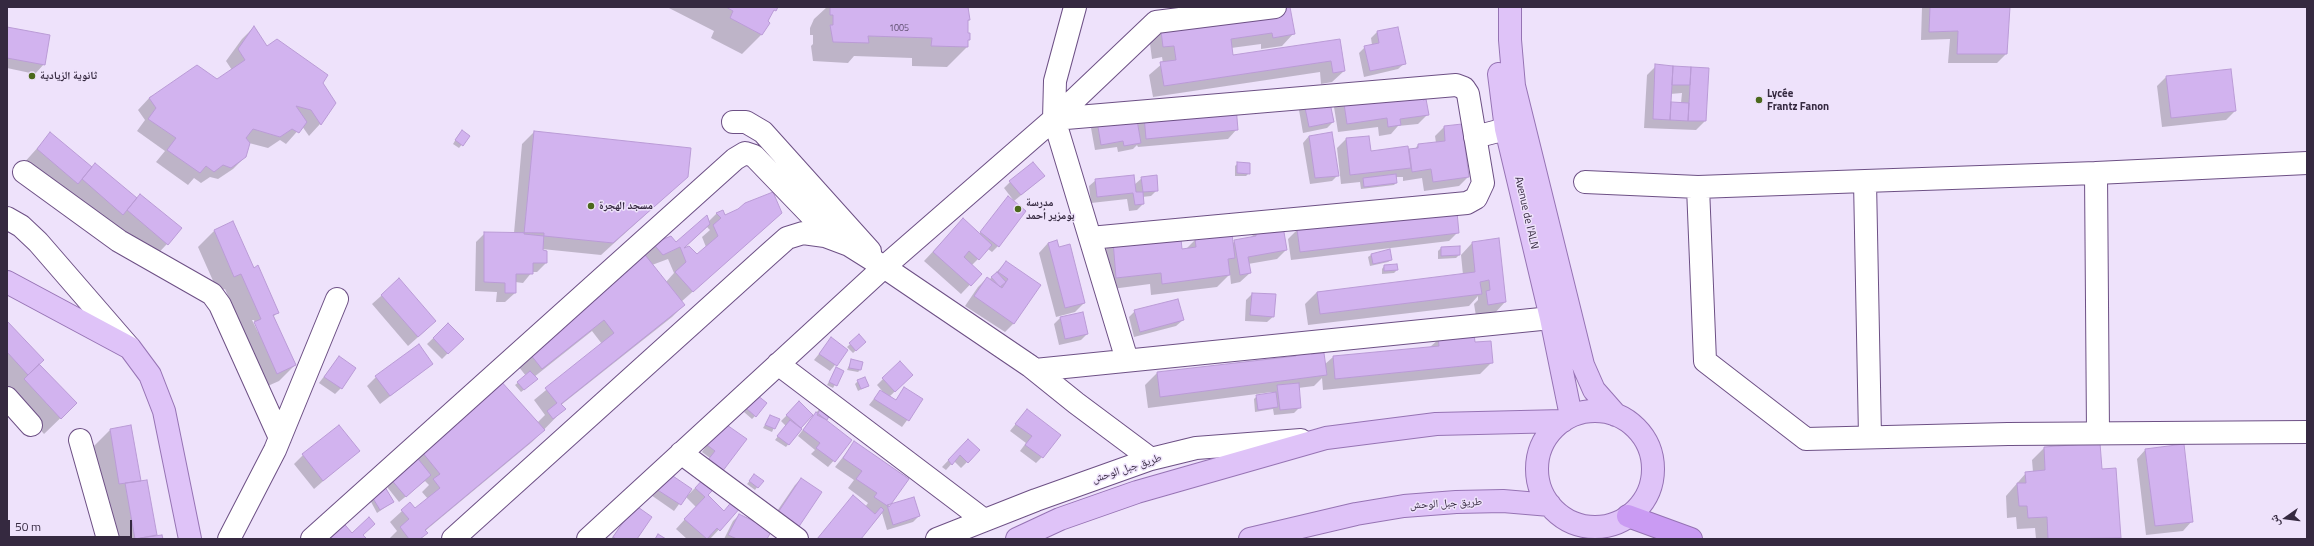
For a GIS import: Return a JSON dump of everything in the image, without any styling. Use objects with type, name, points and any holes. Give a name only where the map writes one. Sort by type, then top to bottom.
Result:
[{"type":"highway","points":[[1624,525],[1691,539]]},
{"type":"main road","name":"Avenue de l'ALN","points":[[1497,7],[1496,45],[1506,129],[1551,318],[1567,418]]},
{"type":"main road","points":[[1510,7],[1510,40],[1514,86],[1583,365],[1594,390],[1616,415],[1631,424],[1642,436],[1652,460],[1650,486],[1638,508],[1624,525],[1606,526],[1593,533],[1561,516],[1550,505],[1539,484],[1538,460],[1546,437],[1567,418],[1586,412],[1601,412],[1616,415]]},
{"type":"main road","points":[[7,282],[130,348],[150,375],[164,411],[190,539]]},
{"type":"main road","name":"طريق جبل الوحش","points":[[1017,539],[1060,519],[1137,492],[1326,438],[1436,424],[1567,418]]},
{"type":"main road","name":"طريق جبل الوحش","points":[[1250,539],[1356,514],[1404,506],[1503,501],[1550,505]]},
{"type":"street","points":[[1075,7],[1055,81],[1054,119],[1127,360]]},
{"type":"street","points":[[588,539],[884,267],[1054,119],[1156,22],[1275,7]]},
{"type":"street","points":[[1054,119],[1456,85],[1464,88],[1468,94],[1483,183],[1476,198],[1467,203],[1090,238]]},
{"type":"street","points":[[733,122],[746,122],[763,132],[884,267]]},
{"type":"street","points":[[1475,137],[1506,129]]},
{"type":"street","points":[[312,539],[735,159],[745,153],[754,156],[834,240]]},
{"type":"street","points":[[1585,182],[1698,187],[2096,173],[2307,163]]},
{"type":"street","points":[[24,172],[119,241],[212,294],[220,305],[280,438]]},
{"type":"street","points":[[2096,173],[2098,433]]},
{"type":"street","points":[[1865,181],[1870,437]]},
{"type":"street","points":[[1698,187],[1705,361],[1806,439],[2098,433],[2307,432]]},
{"type":"street","points":[[7,218],[21,226],[38,242],[130,348]]},
{"type":"street","points":[[453,539],[788,238],[803,233],[849,245],[884,267],[1035,370],[1151,459]]},
{"type":"street","points":[[228,539],[280,438],[337,299]]},
{"type":"street","points":[[1035,370],[1551,318]]},
{"type":"street","points":[[778,364],[984,520]]},
{"type":"street","points":[[7,398],[31,425]]},
{"type":"street","name":"طريق جبل الوحش","points":[[937,539],[984,520],[1151,459],[1196,448],[1326,438]]},
{"type":"street","points":[[80,440],[108,539]]},
{"type":"street","points":[[681,453],[797,539]]},
{"type":"building","points":[[726,7],[778,7],[776,11],[774,10],[768,21],[770,23],[762,35],[730,18],[733,11]]},
{"type":"building","points":[[830,7],[968,7],[970,20],[968,20],[968,33],[970,33],[970,40],[968,40],[968,47],[931,46],[932,38],[868,36],[869,43],[833,42],[830,25],[833,25],[833,15],[830,15]]},
{"type":"building","points":[[1256,7],[1290,7],[1295,34],[1273,38],[1272,33],[1231,39],[1233,55],[1340,39],[1345,71],[1333,73],[1331,61],[1164,86],[1160,62],[1176,60],[1174,46],[1163,47],[1160,23]]},
{"type":"building","points":[[1930,7],[2010,7],[2007,54],[1957,54],[1958,31],[1929,32]]},
{"type":"building","points":[[254,26],[267,46],[277,39],[328,75],[323,83],[336,103],[321,125],[311,110],[296,106],[307,122],[299,133],[292,129],[280,137],[253,129],[246,138],[250,143],[246,157],[231,168],[223,165],[214,172],[206,166],[200,173],[167,150],[176,138],[148,119],[156,108],[149,98],[197,65],[217,79],[245,60],[238,49]]},
{"type":"building","points":[[7,27],[50,35],[45,65],[7,58]]},
{"type":"building","points":[[1398,27],[1406,64],[1370,71],[1364,46],[1379,43],[1377,31]]},
{"type":"building","points":[[1655,64],[1673,66],[1670,120],[1653,119]]},
{"type":"building","points":[[1673,66],[1691,67],[1690,85],[1672,85]]},
{"type":"building","points":[[1691,67],[1709,68],[1706,121],[1688,121]]},
{"type":"building","points":[[2231,69],[2236,111],[2171,118],[2166,76]]},
{"type":"building","points":[[1421,89],[1423,100],[1426,99],[1429,115],[1400,119],[1401,125],[1388,127],[1387,118],[1347,124],[1343,97]]},
{"type":"building","points":[[1329,98],[1334,122],[1309,127],[1304,103]]},
{"type":"building","points":[[1671,102],[1689,103],[1688,121],[1670,120]]},
{"type":"building","points":[[1236,106],[1238,130],[1146,139],[1144,116]]},
{"type":"building","points":[[1136,114],[1141,143],[1124,146],[1123,141],[1101,145],[1097,121]]},
{"type":"building","points":[[1462,124],[1469,177],[1433,182],[1431,169],[1412,172],[1409,149],[1418,148],[1418,144],[1445,141],[1444,126]]},
{"type":"building","points":[[462,130],[470,136],[463,146],[455,140]]},
{"type":"building","name":"مسجد الهجرة","points":[[534,131],[691,148],[688,177],[613,243],[524,234]]},
{"type":"building","points":[[50,132],[92,167],[78,184],[37,149]]},
{"type":"building","points":[[1332,132],[1339,176],[1315,178],[1309,136]]},
{"type":"building","points":[[1369,136],[1371,151],[1408,146],[1411,168],[1350,175],[1346,138]]},
{"type":"building","points":[[1033,162],[1045,176],[1021,195],[1009,181]]},
{"type":"building","points":[[1237,162],[1250,163],[1250,174],[1237,173]]},
{"type":"building","points":[[95,163],[137,198],[123,215],[82,179]]},
{"type":"building","points":[[1396,174],[1397,183],[1364,187],[1363,178]]},
{"type":"building","points":[[1134,175],[1136,192],[1143,192],[1144,204],[1135,205],[1133,193],[1097,197],[1095,179]]},
{"type":"building","points":[[1157,175],[1158,191],[1143,192],[1141,177]]},
{"type":"building","points":[[773,192],[782,213],[693,292],[675,272],[686,262],[680,247],[663,255],[654,243],[671,236],[676,242],[707,215],[710,224],[684,248],[689,246],[697,254],[718,236],[713,225],[721,218],[716,213],[723,210],[725,215],[738,209],[745,203]]},
{"type":"building","points":[[140,194],[182,228],[168,245],[127,210]]},
{"type":"building","points":[[1008,196],[1026,211],[999,247],[980,232]]},
{"type":"building","points":[[1457,212],[1459,233],[1300,252],[1297,229]]},
{"type":"building","points":[[963,218],[992,245],[979,260],[969,251],[964,257],[982,274],[971,286],[933,252]]},
{"type":"building","points":[[233,221],[254,268],[258,265],[279,313],[273,315],[296,365],[277,374],[254,322],[261,319],[241,274],[234,277],[214,230]]},
{"type":"building","points":[[1283,226],[1287,250],[1248,257],[1251,273],[1240,275],[1234,240],[1256,236],[1256,231]]},
{"type":"building","points":[[484,232],[544,233],[543,250],[547,251],[547,263],[533,263],[533,274],[516,274],[516,293],[505,293],[505,283],[484,282]]},
{"type":"building","points":[[1232,234],[1235,258],[1228,259],[1230,275],[1162,284],[1161,273],[1116,278],[1113,241],[1181,239],[1182,249],[1196,247],[1195,239]]},
{"type":"building","points":[[1499,238],[1506,302],[1488,305],[1486,291],[1490,290],[1489,280],[1480,282],[1482,294],[1320,314],[1317,292],[1475,272],[1472,242]]},
{"type":"building","points":[[1057,240],[1059,247],[1070,244],[1085,303],[1065,308],[1048,243]]},
{"type":"building","points":[[1460,246],[1460,255],[1441,256],[1441,247]]},
{"type":"building","points":[[1390,249],[1392,260],[1373,264],[1371,254]]},
{"type":"building","points":[[642,251],[685,305],[561,404],[566,409],[553,419],[547,411],[557,403],[545,388],[614,333],[604,320],[542,369],[526,349]]},
{"type":"building","points":[[1006,261],[1041,285],[1014,324],[974,296],[987,277],[1002,288],[1008,279],[998,272]]},
{"type":"building","points":[[1397,264],[1398,270],[1384,271],[1384,265]]},
{"type":"building","points":[[997,272],[1006,282],[1000,287],[991,277]]},
{"type":"building","points":[[399,278],[436,321],[418,337],[381,295]]},
{"type":"building","points":[[1252,293],[1276,294],[1274,317],[1250,315]]},
{"type":"building","points":[[1178,299],[1184,320],[1140,332],[1134,310]]},
{"type":"building","points":[[1083,312],[1088,334],[1065,339],[1060,317]]},
{"type":"building","points":[[7,321],[44,360],[28,375],[7,352]]},
{"type":"building","points":[[448,323],[464,339],[448,354],[433,338]]},
{"type":"building","points":[[859,334],[866,342],[856,351],[849,343]]},
{"type":"building","points":[[1474,334],[1475,342],[1491,341],[1493,363],[1335,379],[1333,356],[1439,346],[1438,338]]},
{"type":"building","points":[[831,337],[848,350],[837,366],[819,354]]},
{"type":"building","points":[[419,344],[433,364],[390,396],[375,376]]},
{"type":"building","points":[[1310,349],[1311,354],[1324,353],[1327,375],[1160,397],[1157,372],[1296,356],[1296,350]]},
{"type":"building","points":[[339,356],[356,368],[342,389],[324,377]]},
{"type":"building","points":[[851,359],[863,362],[861,370],[849,368]]},
{"type":"building","points":[[900,361],[913,375],[895,392],[882,378]]},
{"type":"building","points":[[39,364],[77,403],[61,419],[24,379]]},
{"type":"building","points":[[836,367],[844,371],[837,386],[829,382]]},
{"type":"building","points":[[530,371],[538,379],[524,390],[517,382]]},
{"type":"building","points":[[865,377],[869,386],[861,389],[857,380]]},
{"type":"building","points":[[499,379],[545,430],[425,530],[428,533],[420,539],[409,539],[400,527],[409,519],[401,510],[410,502],[415,508],[440,488],[433,479],[440,474],[418,447]]},
{"type":"building","points":[[1299,383],[1301,408],[1280,410],[1277,385]]},
{"type":"building","points":[[904,387],[923,399],[909,421],[874,399],[880,390],[896,400]]},
{"type":"building","points":[[1276,392],[1278,407],[1258,410],[1256,395]]},
{"type":"building","points":[[757,395],[767,403],[756,417],[746,408]]},
{"type":"building","points":[[799,401],[813,415],[801,428],[786,415]]},
{"type":"building","points":[[823,404],[833,409],[827,420],[817,415]]},
{"type":"building","points":[[1027,409],[1061,435],[1043,458],[1025,445],[1032,436],[1015,424]]},
{"type":"building","points":[[816,412],[852,440],[835,462],[816,448],[820,443],[803,430]]},
{"type":"building","points":[[770,415],[780,419],[775,429],[765,425]]},
{"type":"building","points":[[790,420],[802,429],[789,445],[777,436]]},
{"type":"building","points":[[724,423],[747,439],[722,472],[707,461],[715,451],[707,445]]},
{"type":"building","points":[[131,425],[141,481],[119,484],[110,429]]},
{"type":"building","points":[[339,425],[360,451],[323,481],[302,454]]},
{"type":"building","points":[[968,439],[980,450],[968,463],[960,455],[952,465],[948,460]]},
{"type":"building","points":[[854,441],[909,479],[889,507],[874,497],[877,493],[856,479],[862,471],[843,458]]},
{"type":"building","points":[[2100,443],[2102,469],[2116,468],[2121,538],[2048,539],[2047,517],[2028,518],[2027,506],[2019,506],[2017,483],[2026,483],[2025,472],[2045,470],[2044,447]]},
{"type":"building","points":[[2184,444],[2193,522],[2155,526],[2145,449]]},
{"type":"building","points":[[415,455],[431,475],[406,497],[389,477]]},
{"type":"building","points":[[667,472],[692,489],[681,505],[656,489]]},
{"type":"building","points":[[754,474],[764,481],[758,488],[749,481]]},
{"type":"building","points":[[706,476],[717,486],[708,495],[724,511],[733,500],[741,507],[720,531],[717,528],[707,539],[684,519],[705,497],[695,488]]},
{"type":"building","points":[[801,478],[822,492],[798,528],[777,514]]},
{"type":"building","points":[[147,480],[157,535],[135,539],[125,483]]},
{"type":"building","points":[[385,487],[394,502],[380,510],[371,495]]},
{"type":"building","points":[[853,495],[875,514],[881,507],[884,510],[861,539],[817,539]]},
{"type":"building","points":[[914,497],[920,516],[893,525],[887,505]]},
{"type":"building","points":[[635,505],[652,517],[637,539],[616,539],[613,537]]},
{"type":"building","points":[[739,514],[772,530],[767,539],[737,539],[728,535]]},
{"type":"building","points":[[369,517],[375,524],[363,535],[367,539],[319,539],[340,519],[352,533]]},
{"type":"building","points":[[658,534],[666,539],[655,539]]},
{"type":"building","points":[[162,535],[163,539],[140,539],[140,538]]},
{"type":"place","name":"ثانوية الزيادية","points":[[32,76]]},
{"type":"place","name":"Lycée Frantz Fanon","points":[[1759,100]]},
{"type":"place","name":"مسجد الهجرة","points":[[591,206]]},
{"type":"place","name":"مدرسة بومزير أحمد","points":[[1018,209]]}]
